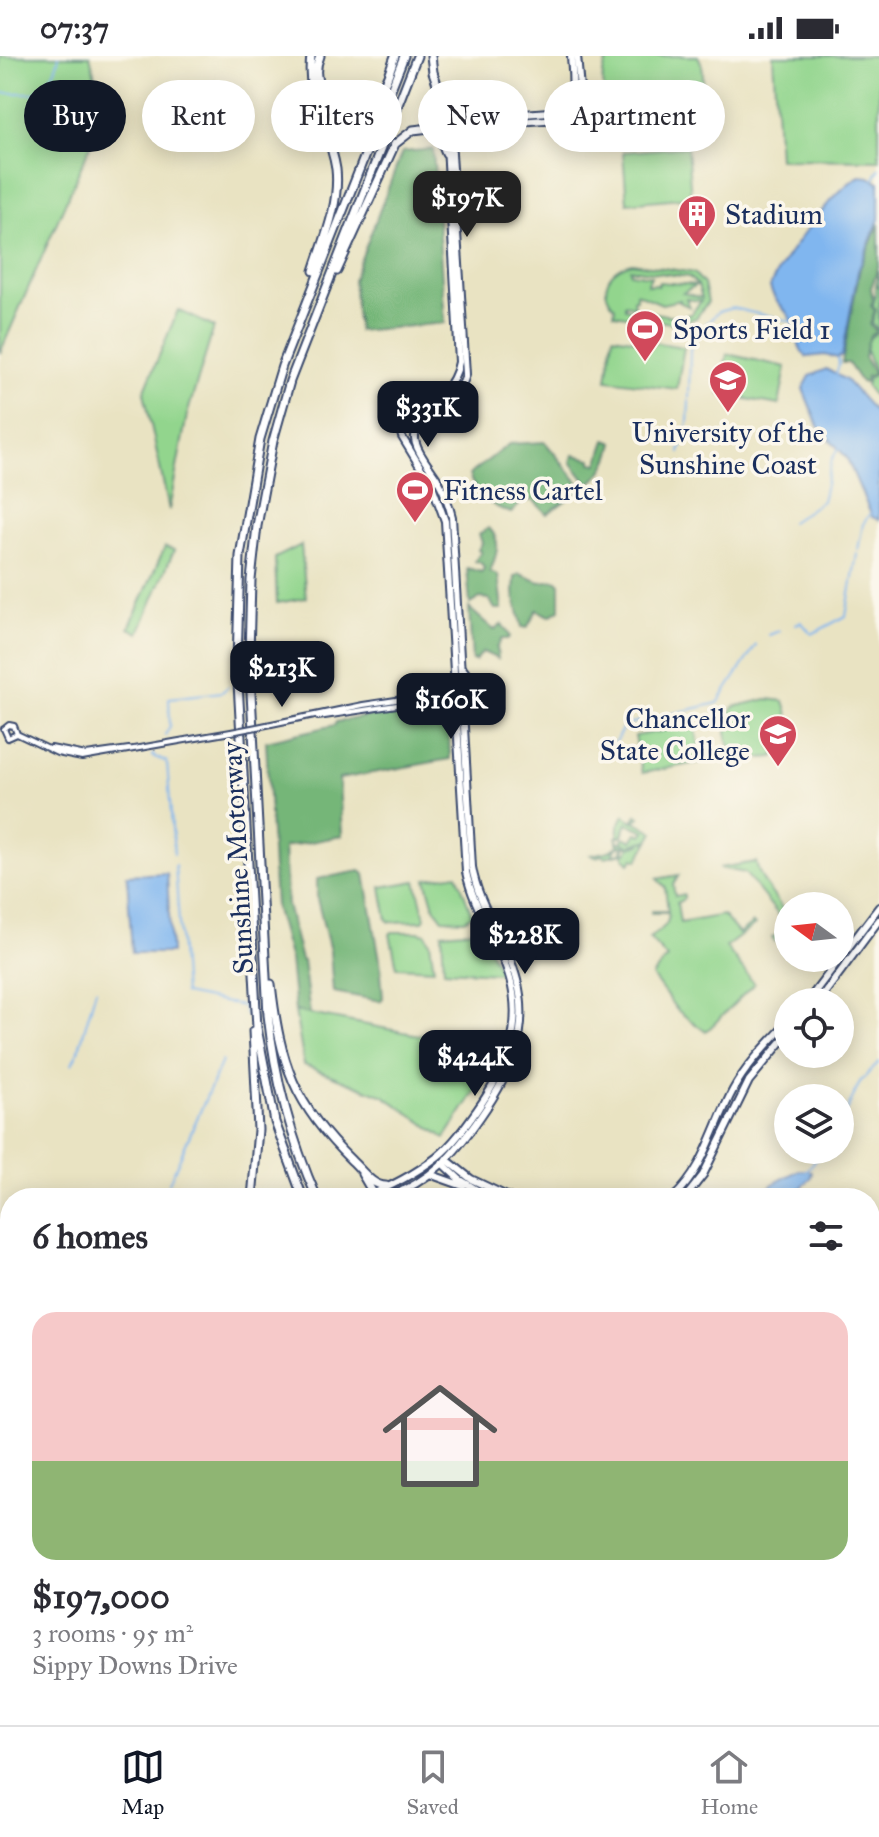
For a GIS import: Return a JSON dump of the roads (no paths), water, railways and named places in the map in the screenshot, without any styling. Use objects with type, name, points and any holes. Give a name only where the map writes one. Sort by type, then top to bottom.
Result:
[{"type":"highway","points":[[310,293],[333,209],[336,185],[334,160],[312,97],[311,56]]},
{"type":"highway","points":[[320,56],[316,73],[321,90],[333,102],[351,107],[364,104],[379,93],[395,56]]},
{"type":"highway","name":"Sunshine Motorway","points":[[299,1188],[268,1094],[257,1028],[237,664],[240,556],[265,421],[282,366],[404,56]]},
{"type":"highway","name":"Sunshine Motorway","points":[[313,1188],[295,1145],[275,1067],[268,1015],[249,655],[251,580],[257,526],[273,441],[306,335],[417,56]]},
{"type":"highway","points":[[431,56],[436,79]]},
{"type":"highway","points":[[306,335],[311,332],[392,148],[409,132],[418,130]]},
{"type":"highway","points":[[263,919],[276,1031],[286,1068],[314,1120],[375,1183],[386,1186]]},
{"type":"highway","points":[[252,949],[258,1130],[253,1188]]},
{"type":"highway","points":[[356,1165],[370,1188]]},
{"type":"main road","points":[[571,56],[573,80]]},
{"type":"main road","points":[[577,56],[579,80]]},
{"type":"main road","points":[[400,430],[424,418],[459,391],[467,369],[453,152]]},
{"type":"main road","points":[[408,1188],[445,1162],[498,1092],[514,1048],[522,1012],[511,960],[482,904],[472,872],[464,708],[454,679],[443,512],[400,430],[404,423],[446,392],[454,380],[459,362],[446,153]]},
{"type":"main road","points":[[418,451],[415,434],[424,418]]},
{"type":"main road","points":[[386,1186],[438,1156],[462,1131],[489,1093],[514,1048],[515,1017],[505,963],[476,907],[466,872],[456,719],[462,666],[452,517],[441,485],[400,430]]},
{"type":"main road","points":[[462,666],[469,681],[476,687]]},
{"type":"main road","points":[[432,695],[454,679]]},
{"type":"main road","points":[[464,708],[482,693]]},
{"type":"main road","points":[[440,698],[456,719]]},
{"type":"main road","points":[[818,988],[879,907]]},
{"type":"main road","points":[[828,988],[879,920]]},
{"type":"main road","points":[[681,1188],[697,1169],[728,1100],[747,1068],[774,1038]]},
{"type":"main road","points":[[693,1188],[703,1175],[749,1081],[774,1051]]},
{"type":"main road","points":[[438,1156],[474,1188]]},
{"type":"main road","points":[[445,1162],[484,1188]]},
{"type":"main road","points":[[425,1178],[438,1176],[467,1188]]},
{"type":"street","points":[[312,718],[335,710],[459,693]]},
{"type":"street","points":[[17,734],[14,738],[8,738],[2,728],[14,726],[17,734],[41,745],[86,755],[139,749],[459,693]]},
{"type":"water","points":[[860,176],[879,182],[879,219],[858,271],[842,356],[807,357],[799,345],[792,321],[770,287],[809,226],[837,194]]},
{"type":"water","points":[[826,369],[846,380],[879,417],[879,520],[872,517],[847,458],[818,426],[803,389],[810,376]]},
{"type":"water","points":[[167,873],[171,953],[132,953],[127,875]]},
{"type":"water","points":[[799,1170],[812,1172],[811,1178],[801,1188],[769,1188]]},
{"type":"waterway","points":[[0,93],[34,93],[51,77],[59,56]]},
{"type":"waterway","points":[[874,179],[879,169]]},
{"type":"waterway","points":[[689,398],[690,349],[702,328],[718,312],[732,308],[794,322]]},
{"type":"waterway","points":[[836,375],[838,359]]},
{"type":"waterway","points":[[680,453],[688,422],[689,401]]},
{"type":"waterway","points":[[791,522],[822,501],[832,459],[839,448]]},
{"type":"waterway","points":[[858,550],[863,524],[870,514]]},
{"type":"waterway","points":[[796,624],[801,622],[812,634],[846,616],[857,554]]},
{"type":"waterway","points":[[769,635],[779,631]]},
{"type":"waterway","points":[[611,751],[624,725],[718,703],[756,645]]},
{"type":"waterway","points":[[165,735],[170,726],[169,698],[222,692],[228,687]]},
{"type":"waterway","points":[[153,754],[167,762],[174,854]]},
{"type":"waterway","points":[[175,865],[184,994],[243,1006],[245,1014],[249,1015]]},
{"type":"waterway","points":[[72,1064],[96,989]]},
{"type":"waterway","points":[[169,1183],[222,1061]]},
{"type":"waterway","points":[[854,1095],[860,1082],[879,1062]]},
{"type":"waterway","points":[[806,1171],[812,1164]]},
{"type":"place","name":"Stadium","points":[[697,248]]},
{"type":"place","name":"Sports Field 1","points":[[645,363]]},
{"type":"place","name":"University of the Sunshine Coast","points":[[728,414]]},
{"type":"place","name":"Fitness Cartel","points":[[415,524]]},
{"type":"place","name":"Chancellor State College","points":[[778,768]]}]
